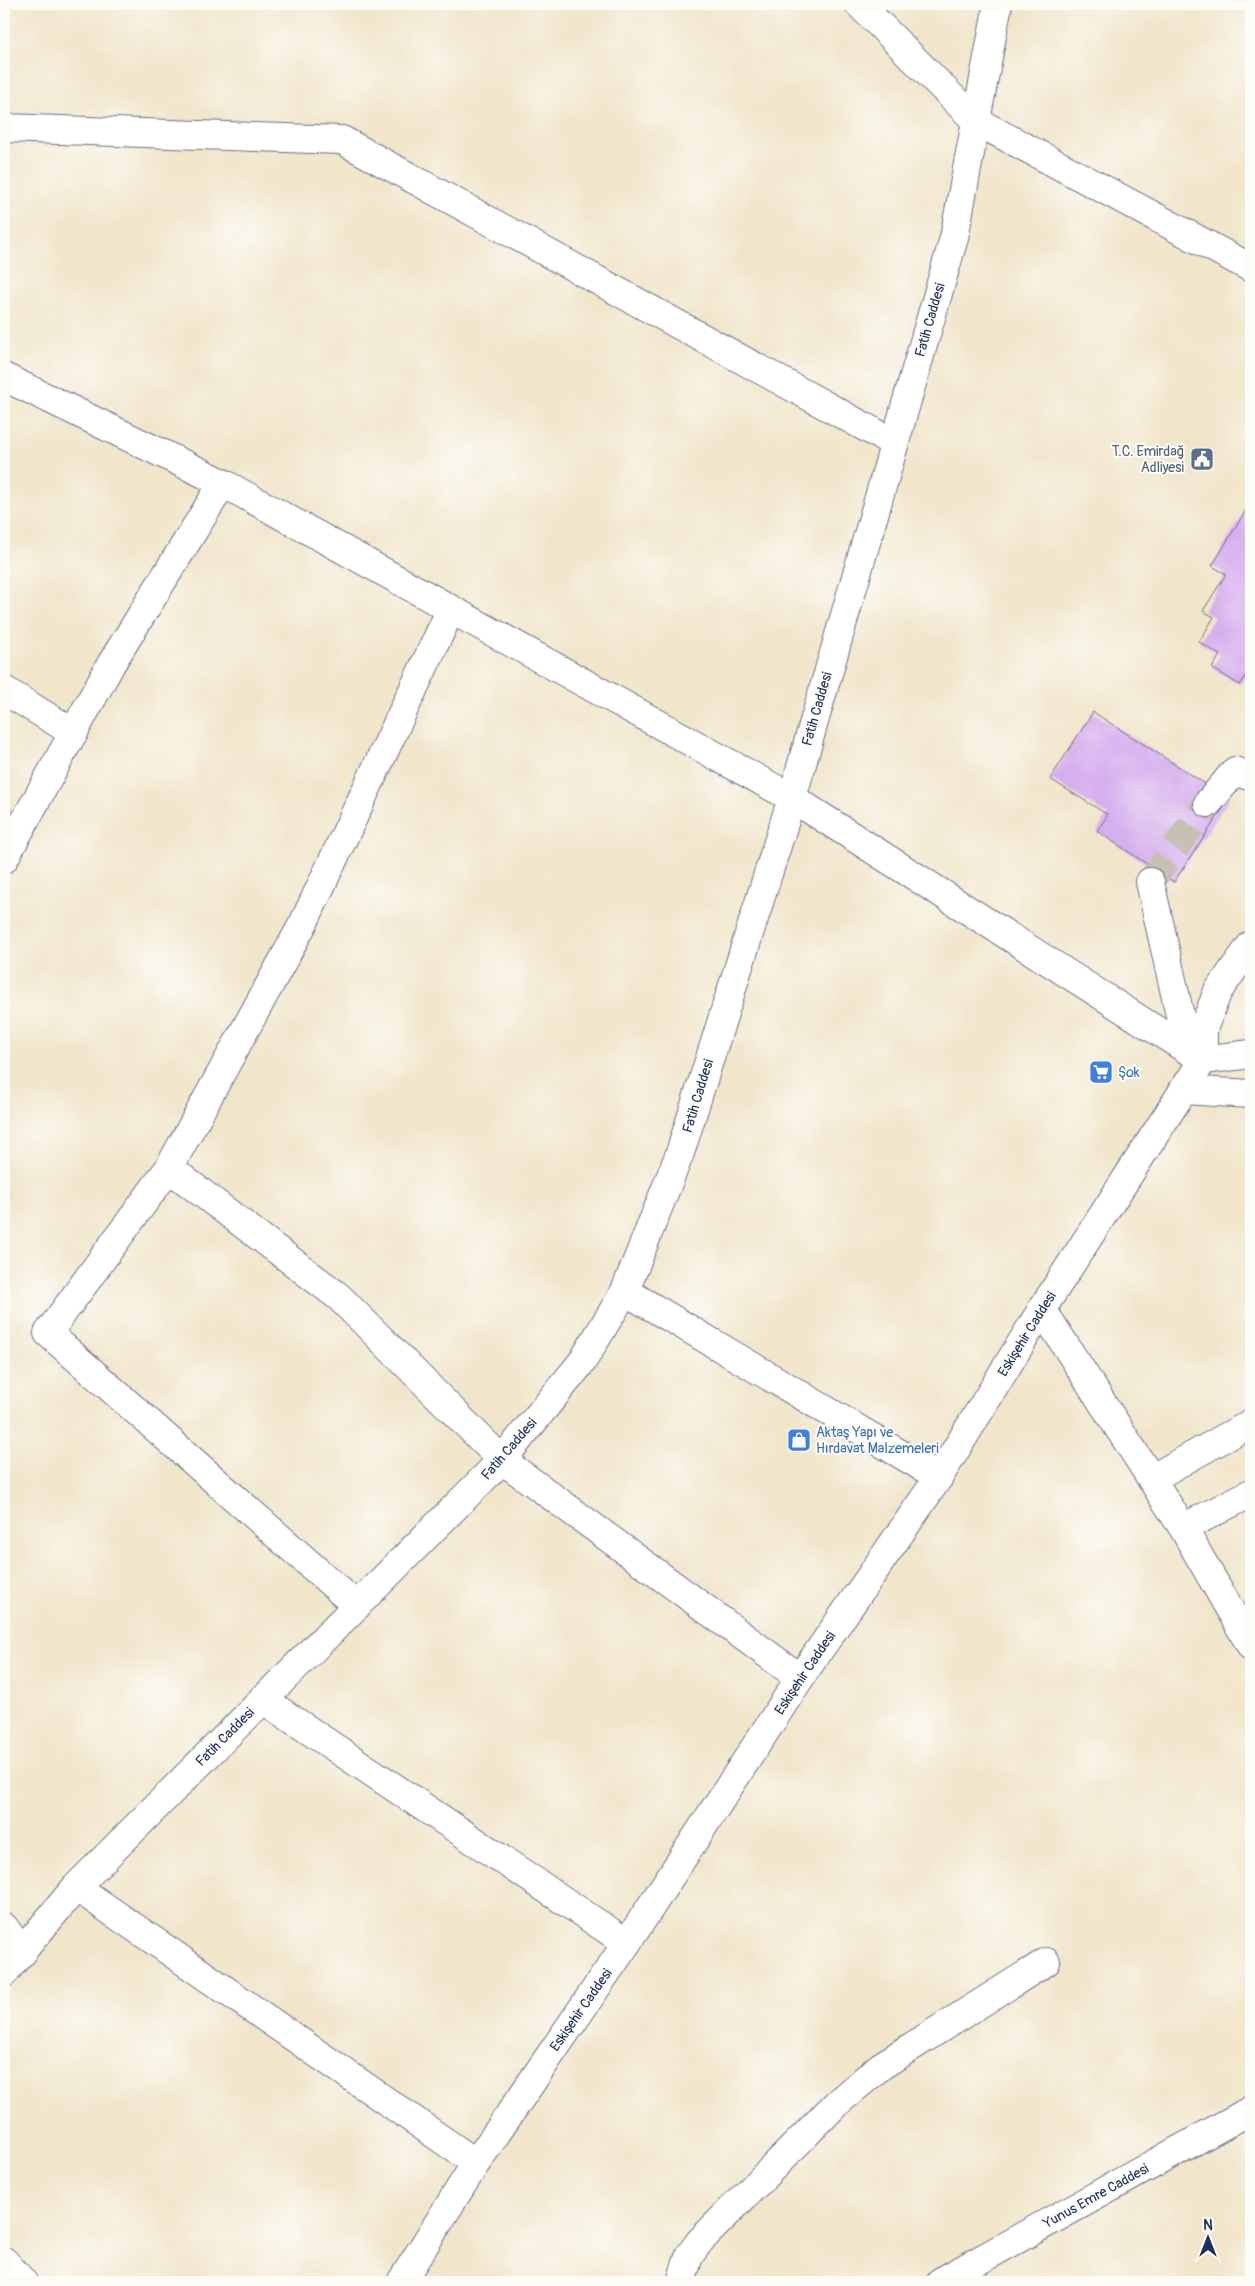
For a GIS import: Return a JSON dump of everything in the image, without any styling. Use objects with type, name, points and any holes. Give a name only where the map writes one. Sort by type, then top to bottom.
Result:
[{"type":"street","points":[[859,4],[976,121],[1251,268]]},
{"type":"street","name":"Fatih Caddesi","points":[[4,1973],[76,1887],[502,1460],[582,1362],[625,1291],[680,1153],[792,798],[954,238],[998,4]]},
{"type":"street","points":[[4,128],[342,140],[894,443]]},
{"type":"street","points":[[4,377],[223,483],[792,798],[1203,1060],[1251,1054]]},
{"type":"street","points":[[4,859],[111,664],[223,483]]},
{"type":"street","points":[[357,1606],[48,1332],[169,1168],[304,922],[451,609]]},
{"type":"street","points":[[4,690],[74,732]]},
{"type":"street","points":[[1208,803],[1235,771],[1251,778]]},
{"type":"street","points":[[1150,882],[1183,1029],[1203,1060]]},
{"type":"street","points":[[1203,1060],[1203,1029],[1218,991],[1251,946]]},
{"type":"street","name":"Eskişehir Caddesi","points":[[401,2282],[476,2163],[627,1943],[800,1678],[939,1477],[1042,1309],[1203,1060]]},
{"type":"street","points":[[1183,1090],[1251,1094]]},
{"type":"street","points":[[169,1168],[338,1297],[502,1460],[800,1678]]},
{"type":"street","points":[[625,1291],[939,1477]]},
{"type":"street","points":[[1042,1309],[1183,1528],[1251,1646]]},
{"type":"street","points":[[1151,1478],[1251,1424]]},
{"type":"street","points":[[1183,1528],[1251,1493]]},
{"type":"street","points":[[262,1699],[627,1943]]},
{"type":"street","points":[[76,1887],[476,2163]]},
{"type":"street","points":[[4,1927],[23,1952]]},
{"type":"street","points":[[681,2282],[689,2256],[700,2241],[837,2103],[881,2066],[912,2045],[1046,1962]]},
{"type":"street","name":"Yunus Emre Caddesi","points":[[940,2282],[1251,2110]]},
{"type":"street","points":[[4,2261],[22,2282]]},
{"type":"building","points":[[1249,505],[1251,507],[1251,675],[1248,673],[1240,685],[1212,668],[1220,655],[1199,642],[1214,617],[1203,611],[1226,574],[1212,566]]},
{"type":"building","points":[[1093,712],[1229,799],[1174,882],[1097,831],[1108,815],[1050,779]]},
{"type":"tunnel","points":[[1150,882],[1208,803]]},
{"type":"place","name":"T.C. Emirdağ Adliyesi","points":[[1202,459]]},
{"type":"place","name":"Şok","points":[[1101,1072]]},
{"type":"place","name":"Aktaş Yapı ve Hırdavat Malzemeleri","points":[[799,1440]]}]
